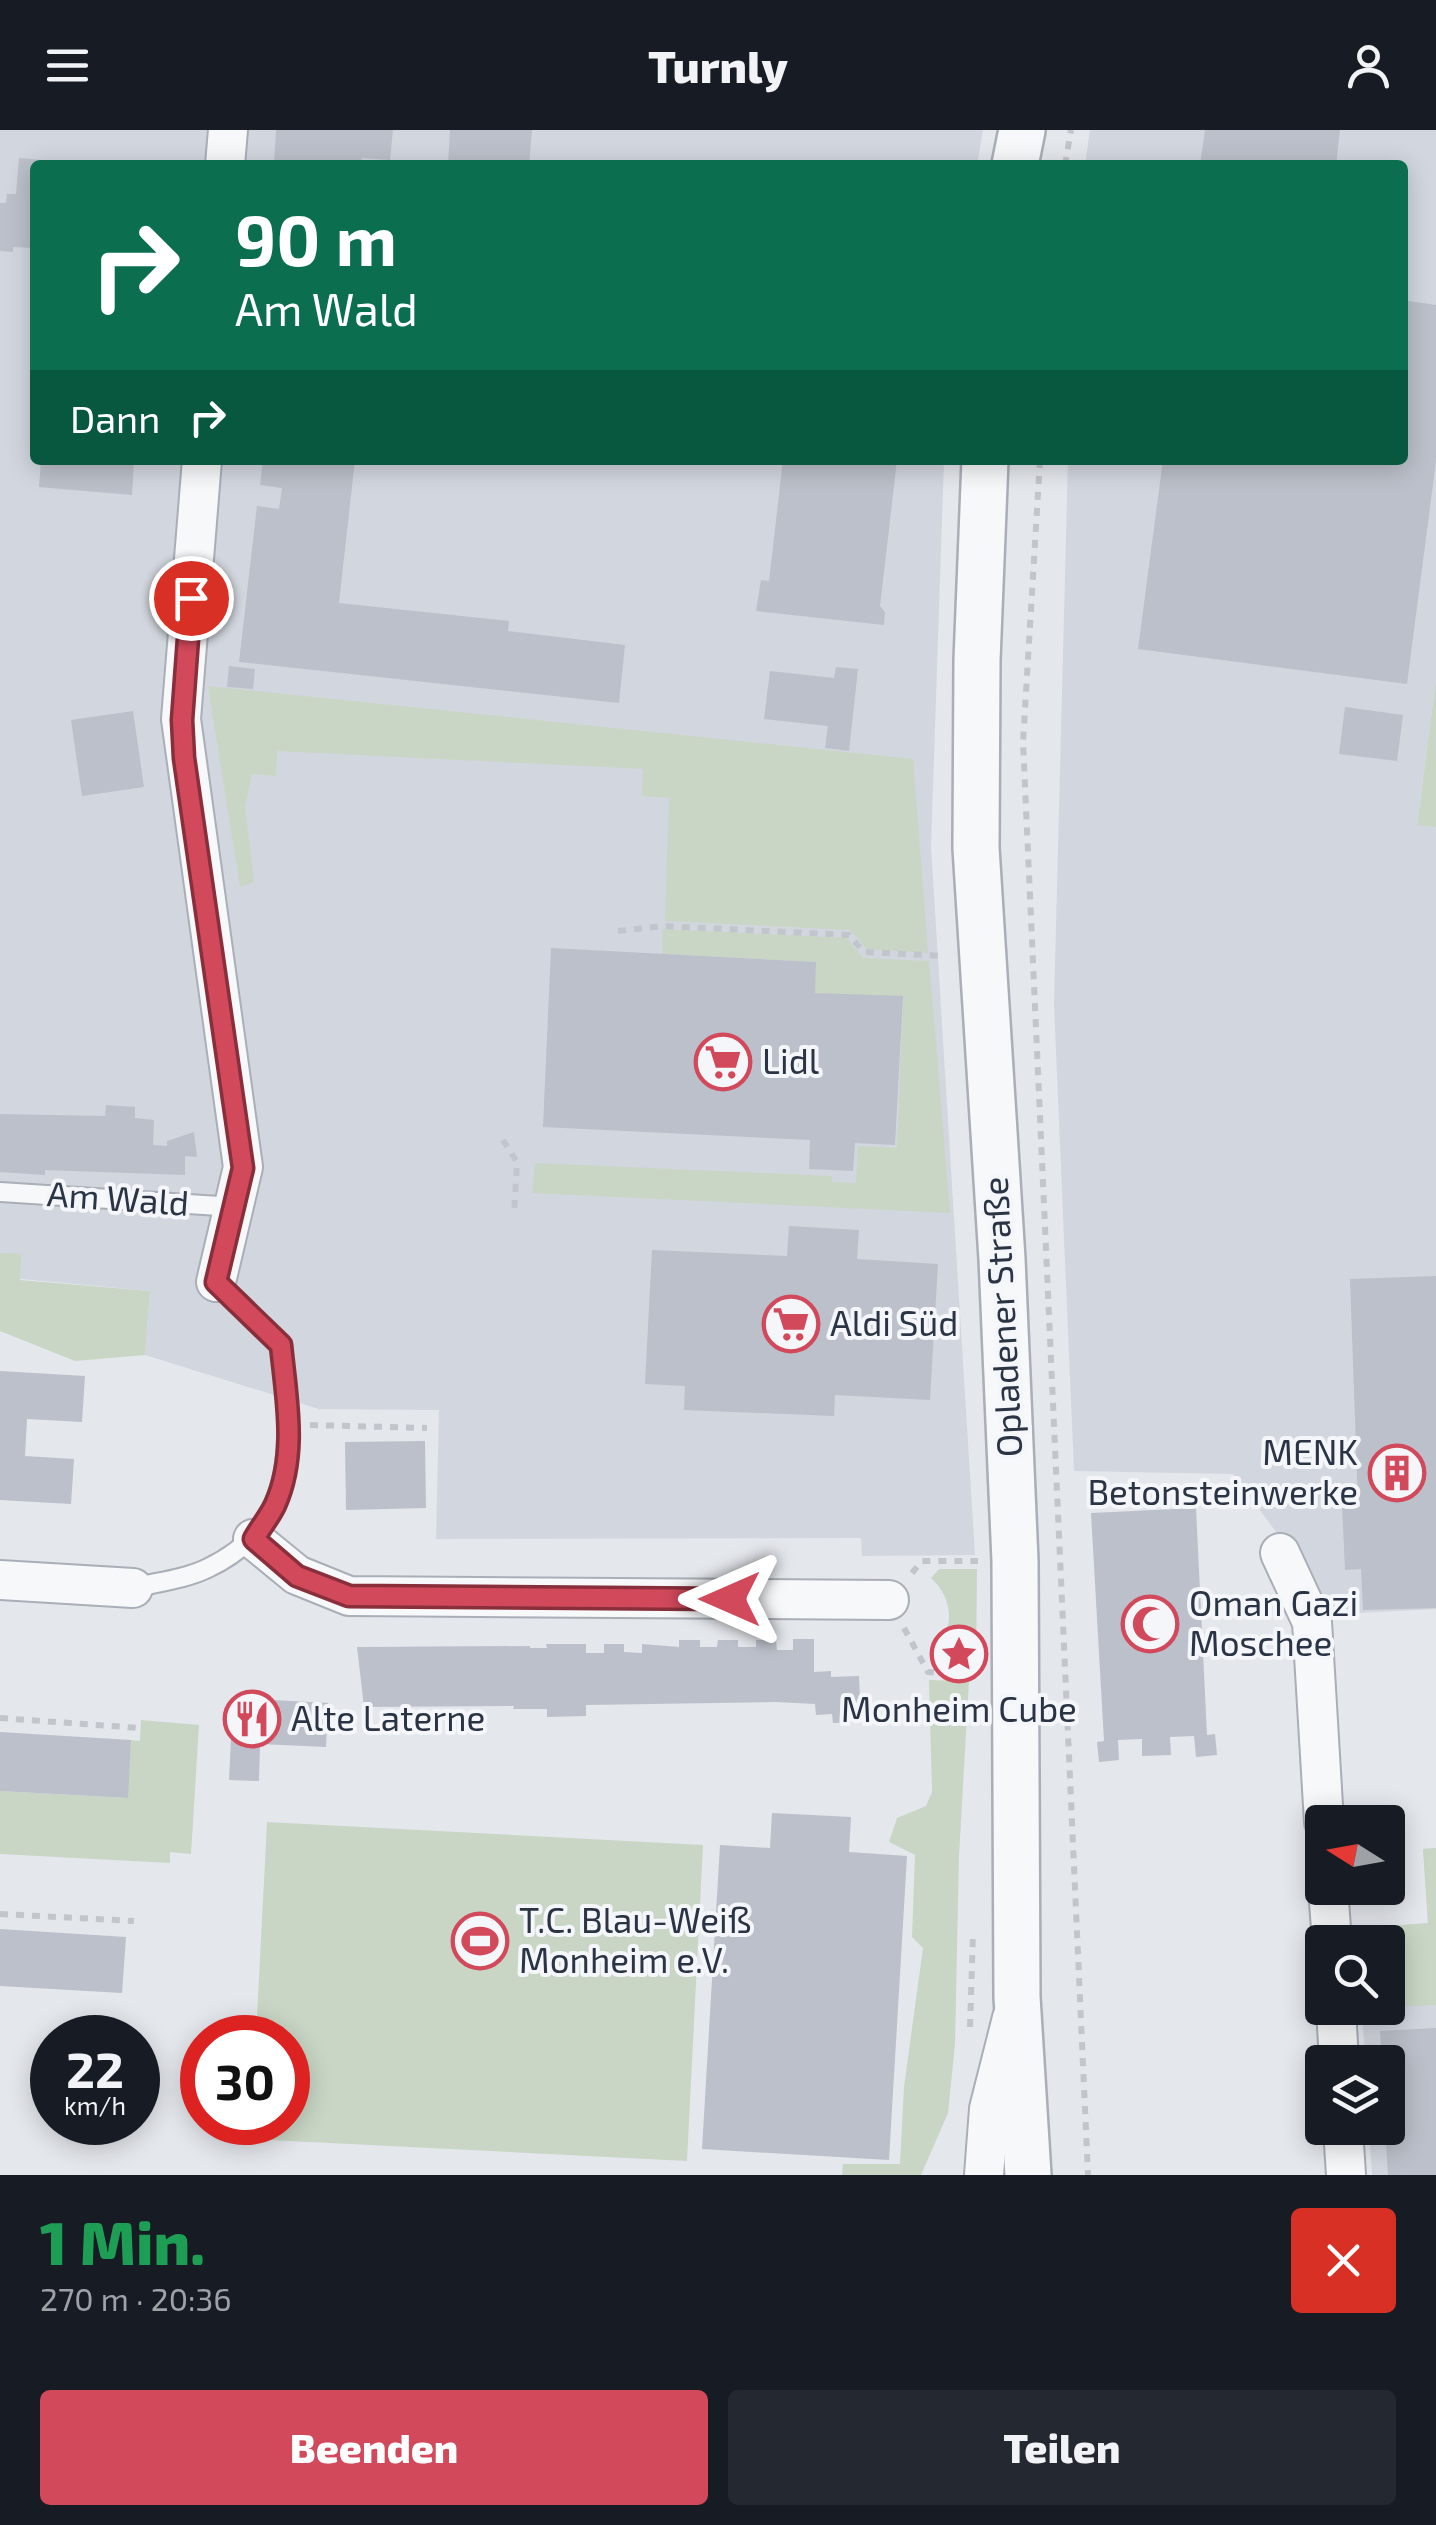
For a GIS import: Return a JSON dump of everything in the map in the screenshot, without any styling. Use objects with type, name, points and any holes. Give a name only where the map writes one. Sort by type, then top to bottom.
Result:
[{"type":"street","points":[[225,160],[228,130]]},
{"type":"street","points":[[1016,160],[1022,130]]},
{"type":"street","name":"Am Wald","points":[[202,465],[182,720],[243,1168],[216,1282]]},
{"type":"street","name":"Opladener Straße","points":[[985,465],[975,754],[1014,1561],[1017,1996],[1028,2175]]},
{"type":"street","points":[[254,1539],[297,1576],[349,1596],[889,1600]]},
{"type":"street","points":[[1280,1552],[1312,1622],[1323,1805]]},
{"type":"street","points":[[0,1580],[133,1588]]},
{"type":"street","points":[[984,2175],[988,2109],[1017,1996]]},
{"type":"street","points":[[1344,2145],[1346,2175]]},
{"type":"lane","name":"Am Wald","points":[[0,1192],[236,1206]]},
{"type":"lane","name":"Am Wald","points":[[216,1282],[281,1345],[288,1456],[276,1504],[254,1539]]},
{"type":"lane","points":[[133,1588],[207,1569],[254,1539]]},
{"type":"path","points":[[1066,160],[1071,130]]},
{"type":"path","points":[[1040,465],[1022,742],[1088,2175]]},
{"type":"path","points":[[618,931],[662,926],[849,935],[864,952],[982,956]]},
{"type":"path","points":[[503,1140],[517,1162],[514,1215]]},
{"type":"path","points":[[289,1425],[427,1428]]},
{"type":"path","points":[[1014,1561],[922,1560],[889,1600],[928,1672],[1016,1679]]},
{"type":"path","points":[[0,1718],[138,1728]]},
{"type":"path","points":[[0,1914],[134,1921]]},
{"type":"shaded area","points":[[0,130],[983,130],[978,160],[30,160],[30,465],[944,465],[931,847],[975,1555],[862,1556],[861,1538],[436,1539],[439,1410],[319,1409],[145,1355],[150,1291],[0,1277]]},
{"type":"shaded area","points":[[1090,130],[1436,130],[1436,679],[1417,824],[1436,827],[1436,1609],[1337,1614],[1233,1474],[1074,1471],[1054,1004],[1068,465],[1408,465],[1408,160],[1086,160]]},
{"type":"shaded area","points":[[1436,1848],[1436,2175],[1372,2175],[1370,2145],[1405,2145],[1405,2045],[1364,2045],[1363,2025],[1405,2025],[1404,1925],[1428,1923],[1423,1849]]},
{"type":"green space","points":[[1436,679],[1436,827],[1417,825]]},
{"type":"green space","points":[[208,686],[913,759],[928,953],[867,949],[850,930],[665,921],[669,798],[642,796],[643,769],[277,751],[276,776],[252,774],[245,806],[254,882],[240,887]]},
{"type":"green space","points":[[663,929],[847,938],[863,958],[929,961],[950,1213],[532,1193],[535,1163],[832,1176],[832,1182],[856,1183],[858,1146],[897,1148],[903,997],[815,993],[815,962],[662,954]]},
{"type":"green space","points":[[0,1253],[21,1254],[20,1280],[150,1291],[145,1355],[75,1361],[0,1331]]},
{"type":"green space","points":[[939,1569],[977,1569],[976,1666],[937,1667],[931,1657],[944,1638],[949,1617],[945,1597],[931,1578]]},
{"type":"green space","points":[[929,1680],[969,1681],[959,1856],[955,2044],[948,2113],[921,2175],[842,2175],[843,2164],[900,2164],[904,2087],[923,1948],[912,1937],[915,1855],[889,1842],[897,1818],[926,1806],[932,1792]]},
{"type":"green space","points":[[141,1720],[199,1725],[191,1854],[170,1852],[170,1863],[0,1854],[0,1791],[127,1798],[131,1740],[140,1741]]},
{"type":"green space","name":"T.C. Blau-Weiß Monheim e.V.","points":[[267,1822],[703,1845],[687,2161],[310,2142],[310,2015],[257,2015]]},
{"type":"green space","points":[[1436,1848],[1436,2005],[1405,2006],[1405,1925],[1402,1925],[1428,1923],[1423,1849]]},
{"type":"building","points":[[276,130],[393,130],[390,160],[274,160]]},
{"type":"building","points":[[450,130],[532,130],[529,160],[448,160]]},
{"type":"building","points":[[1205,130],[1340,130],[1337,160],[1201,160]]},
{"type":"building","points":[[19,158],[42,160],[30,160],[30,248],[0,251],[0,203],[6,203],[7,194],[16,194]]},
{"type":"building","points":[[1408,301],[1436,305],[1436,461],[1407,684],[1138,649],[1162,465],[1408,465]]},
{"type":"building","points":[[41,465],[134,465],[132,495],[39,487]]},
{"type":"building","points":[[262,465],[354,465],[339,603],[509,621],[508,631],[625,645],[619,703],[239,662],[257,506],[279,509],[282,488],[260,485]]},
{"type":"building","points":[[782,465],[896,465],[880,606],[885,612],[884,625],[756,611],[761,580],[769,581]]},
{"type":"building","points":[[229,666],[255,669],[253,689],[227,687]]},
{"type":"building","points":[[836,667],[858,669],[849,751],[825,748],[828,726],[764,719],[770,671],[834,678]]},
{"type":"building","points":[[1345,707],[1403,715],[1397,761],[1339,754]]},
{"type":"building","points":[[133,711],[144,787],[82,796],[71,720]]},
{"type":"building","name":"Lidl","points":[[551,948],[816,962],[815,993],[903,996],[895,1145],[855,1143],[853,1171],[809,1169],[810,1140],[543,1127]]},
{"type":"building","points":[[106,1105],[135,1107],[135,1118],[154,1120],[153,1145],[167,1146],[167,1141],[194,1132],[197,1157],[185,1156],[185,1175],[0,1172],[0,1114],[105,1116]]},
{"type":"building","name":"Aldi Süd","points":[[789,1226],[859,1230],[857,1259],[938,1264],[930,1400],[835,1395],[834,1416],[684,1410],[685,1386],[645,1384],[652,1250],[787,1256]]},
{"type":"building","name":"MENK Betonsteinwerke","points":[[1436,1276],[1436,1608],[1363,1610],[1361,1569],[1345,1570],[1342,1504],[1358,1504],[1350,1279]]},
{"type":"building","points":[[0,1371],[85,1376],[82,1422],[27,1419],[25,1456],[74,1459],[71,1504],[0,1500]]},
{"type":"building","points":[[425,1441],[426,1508],[346,1510],[345,1442]]},
{"type":"building","name":"Oman Gazi Moschee","points":[[1196,1508],[1207,1735],[1215,1734],[1217,1755],[1196,1757],[1194,1736],[1170,1737],[1171,1755],[1142,1756],[1142,1739],[1118,1740],[1119,1760],[1099,1762],[1097,1742],[1104,1741],[1091,1513]]},
{"type":"building","points":[[793,1639],[814,1639],[814,1672],[831,1671],[831,1677],[859,1676],[861,1722],[833,1723],[832,1714],[816,1715],[815,1704],[776,1702],[586,1705],[586,1716],[547,1717],[547,1709],[513,1709],[514,1706],[364,1707],[357,1647],[547,1648],[546,1644],[586,1644],[586,1653],[604,1653],[604,1644],[624,1644],[624,1652],[642,1653],[642,1644],[679,1647],[679,1640],[700,1640],[700,1647],[717,1647],[718,1640],[738,1640],[738,1647],[756,1647],[756,1640],[776,1640],[777,1650],[793,1650]]},
{"type":"building","points":[[233,1698],[328,1703],[326,1747],[260,1744],[259,1781],[229,1780]]},
{"type":"building","points":[[0,1732],[131,1740],[128,1798],[0,1791]]},
{"type":"building","points":[[772,1813],[851,1817],[849,1852],[907,1856],[889,2160],[702,2149],[720,1845],[770,1848]]},
{"type":"building","points":[[0,1929],[126,1937],[122,1993],[0,1986]]},
{"type":"building","points":[[1436,2028],[1436,2175],[1388,2175],[1386,2145],[1405,2145],[1405,2045],[1381,2045],[1380,2031]]},
{"type":"place","name":"Lidl","points":[[723,1062]]},
{"type":"place","name":"Aldi Süd","points":[[791,1324]]},
{"type":"place","name":"MENK Betonsteinwerke","points":[[1397,1473]]},
{"type":"place","name":"Oman Gazi Moschee","points":[[1150,1624]]},
{"type":"place","name":"Monheim Cube","points":[[959,1654]]},
{"type":"place","name":"Alte Laterne","points":[[252,1719]]},
{"type":"place","name":"T.C. Blau-Weiß Monheim e.V.","points":[[480,1941]]},
{"type":"route","points":[[191,598],[182,720],[184,758],[243,1168],[216,1282],[281,1345],[289,1425],[288,1456],[276,1504],[254,1539],[297,1576],[349,1596],[730,1599]]}]
